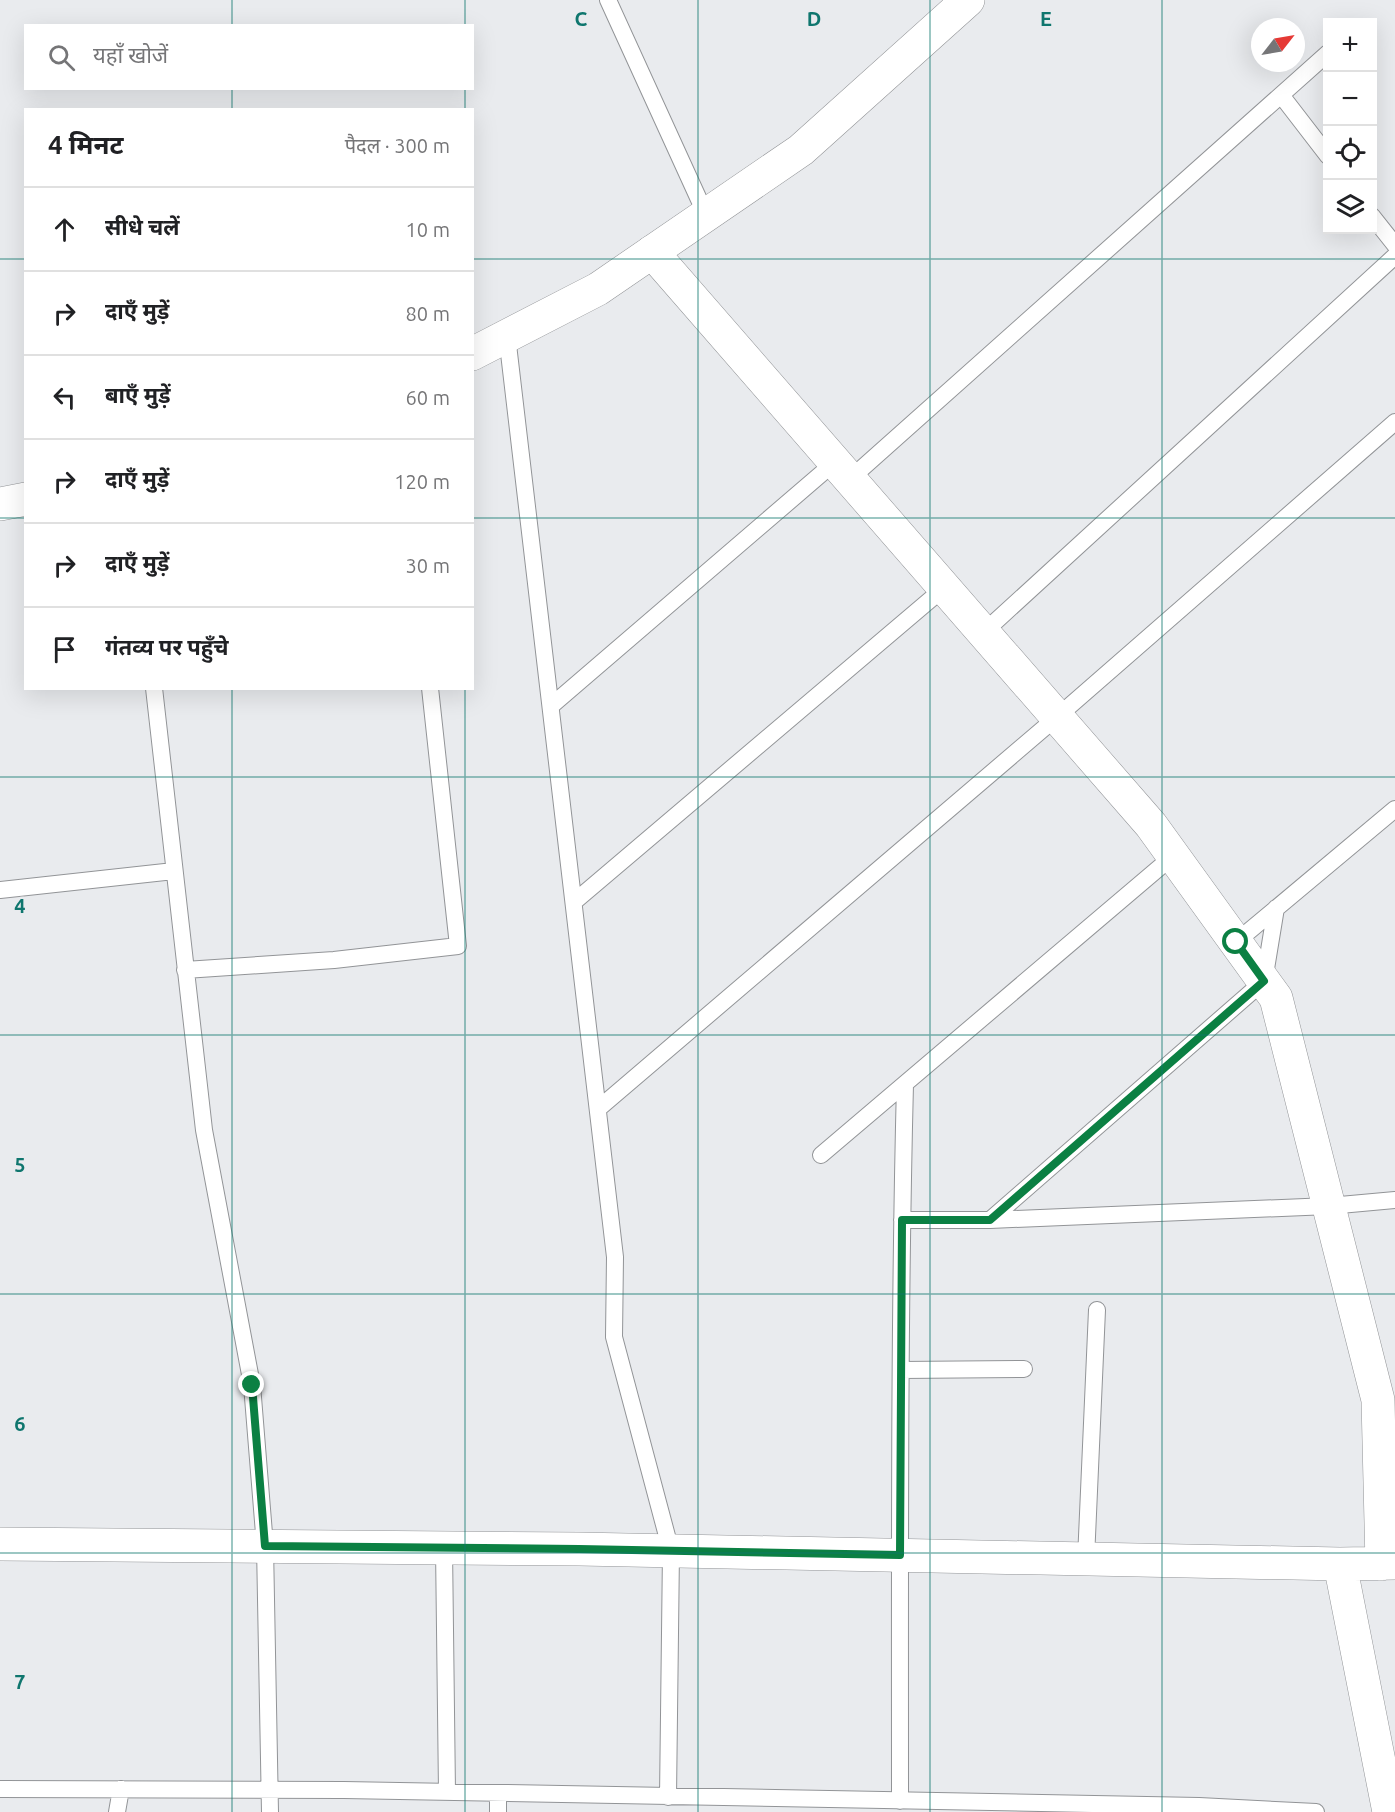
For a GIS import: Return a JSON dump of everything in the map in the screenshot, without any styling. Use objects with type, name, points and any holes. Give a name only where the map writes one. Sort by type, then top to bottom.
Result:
[{"type":"street","points":[[474,353],[598,289],[801,150],[968,0]]},
{"type":"street","points":[[0,1544],[670,1551],[1388,1564],[1386,1400],[1329,1206],[1276,998],[1151,825],[652,252]]},
{"type":"street","points":[[0,504],[24,499]]},
{"type":"street","points":[[1340,1564],[1389,1812]]},
{"type":"lane","points":[[608,0],[706,215]]},
{"type":"lane","points":[[551,706],[843,470],[1323,57]]},
{"type":"lane","points":[[1281,95],[1323,150]]},
{"type":"lane","points":[[1377,222],[1395,245]]},
{"type":"lane","points":[[984,633],[1395,256]]},
{"type":"lane","points":[[507,336],[615,1257],[614,1337],[670,1551],[668,1797]]},
{"type":"lane","points":[[598,1109],[1057,717],[1395,422]]},
{"type":"lane","points":[[574,902],[944,588]]},
{"type":"lane","points":[[154,690],[204,1130],[252,1385],[265,1546],[270,1812]]},
{"type":"lane","points":[[185,970],[334,960],[458,946],[430,690]]},
{"type":"lane","points":[[1236,942],[1395,809]]},
{"type":"lane","points":[[821,1155],[1173,856]]},
{"type":"lane","points":[[0,890],[174,871]]},
{"type":"lane","points":[[990,1220],[1264,981],[1276,908]]},
{"type":"lane","points":[[900,1801],[902,1220],[905,1084]]},
{"type":"lane","points":[[902,1220],[990,1220],[1329,1206],[1395,1200]]},
{"type":"lane","points":[[1086,1559],[1097,1310]]},
{"type":"lane","points":[[902,1370],[1024,1369]]},
{"type":"lane","points":[[444,1548],[447,1792]]},
{"type":"lane","points":[[0,1789],[447,1792],[1199,1806],[1316,1812]]},
{"type":"lane","points":[[117,1812],[121,1789]]},
{"type":"lane","points":[[498,1793],[498,1812]]},
{"type":"route","points":[[252,1385],[265,1546],[900,1555],[902,1220],[990,1220],[1264,981],[1236,942]]}]
